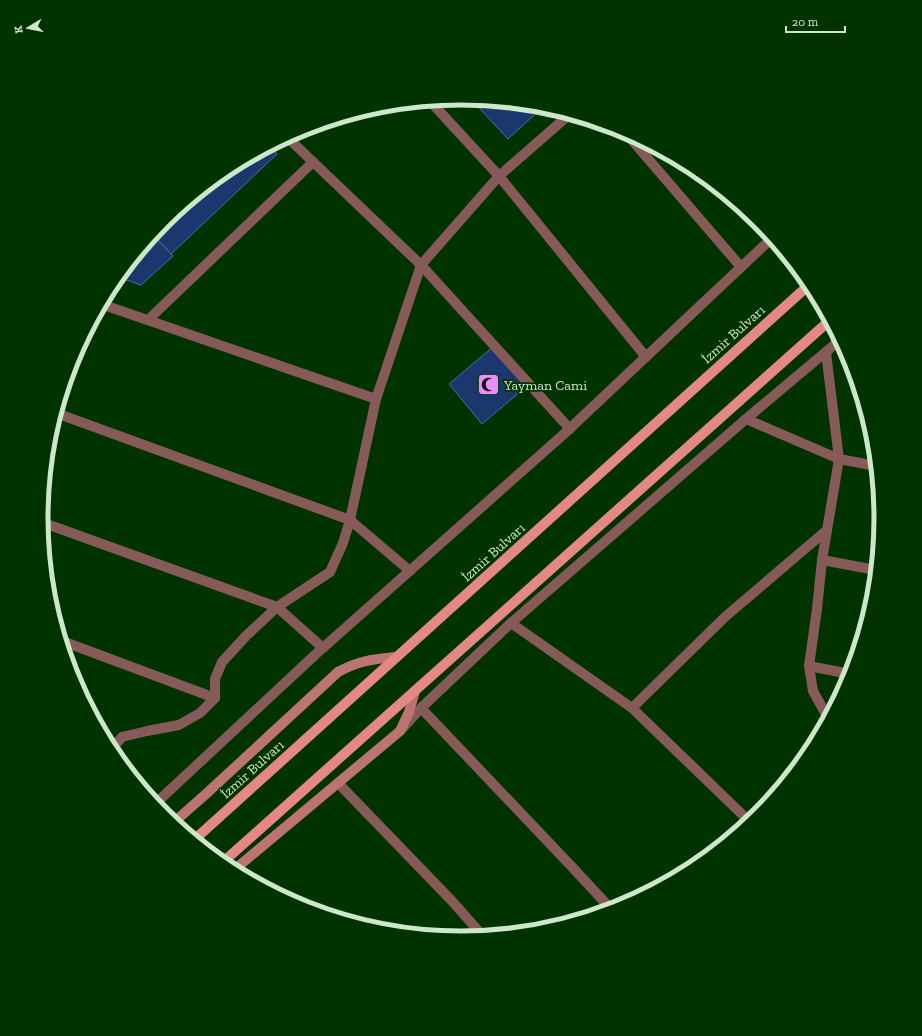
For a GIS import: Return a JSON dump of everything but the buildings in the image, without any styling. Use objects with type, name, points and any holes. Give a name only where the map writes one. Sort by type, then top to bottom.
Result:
[{"type":"main road","name":"İzmir Bulvarı","points":[[198,836],[804,289]]},
{"type":"main road","points":[[228,858],[825,324]]},
{"type":"main road","points":[[178,819],[338,672],[351,665],[364,661],[396,657]]},
{"type":"main road","points":[[239,866],[400,731],[409,712],[415,691]]},
{"type":"street","points":[[435,106],[499,176],[646,357]]},
{"type":"street","points":[[116,744],[122,737],[179,725],[200,713],[215,698],[215,679],[222,662],[246,636],[277,607],[330,572],[343,543],[350,520],[376,399],[421,265],[499,176],[565,118]]},
{"type":"street","points":[[292,141],[421,265],[570,428]]},
{"type":"street","points":[[635,144],[741,267]]},
{"type":"street","points":[[148,320],[313,162]]},
{"type":"street","points":[[159,800],[323,648],[570,428],[768,242]]},
{"type":"street","points":[[106,306],[376,399]]},
{"type":"street","points":[[400,731],[421,708],[511,624],[746,418],[835,344]]},
{"type":"street","points":[[825,713],[813,691],[809,666],[818,609],[822,560],[839,459],[826,352]]},
{"type":"street","points":[[61,415],[350,520],[410,571]]},
{"type":"street","points":[[746,418],[839,459],[870,465]]},
{"type":"street","points":[[48,525],[277,607],[323,648]]},
{"type":"street","points":[[632,708],[725,617],[827,530]]},
{"type":"street","points":[[822,560],[870,569]]},
{"type":"street","points":[[511,624],[632,708],[745,817]]},
{"type":"street","points":[[68,643],[215,698]]},
{"type":"street","points":[[809,666],[844,673]]},
{"type":"street","points":[[421,708],[607,904]]},
{"type":"street","points":[[338,783],[452,901],[478,930]]},
{"type":"place","name":"Yayman Cami","points":[[488,385]]}]
